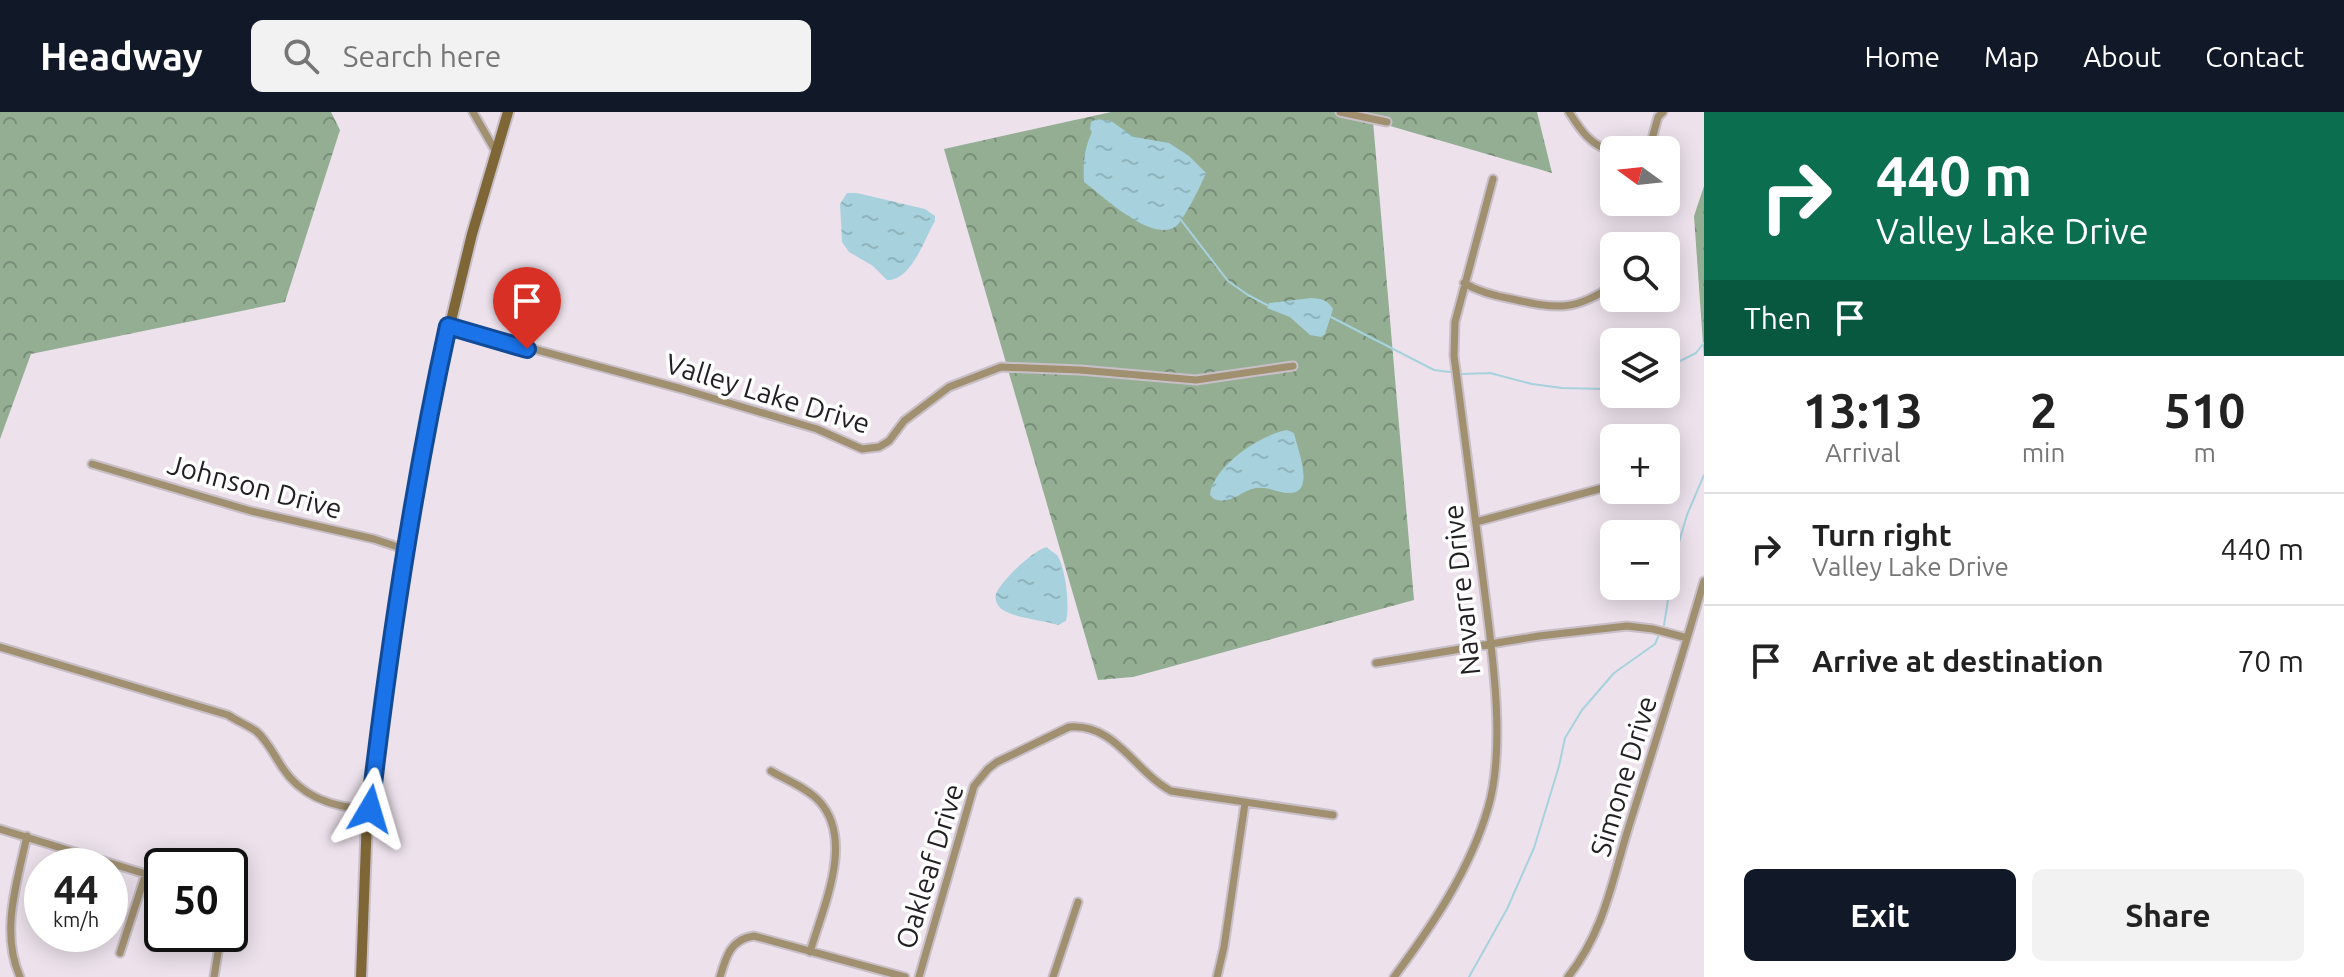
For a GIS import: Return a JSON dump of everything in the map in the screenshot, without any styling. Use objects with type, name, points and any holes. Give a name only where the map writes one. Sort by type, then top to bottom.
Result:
[{"type":"main road","points":[[361,977],[367,818],[426,424],[448,326],[508,112]]},
{"type":"street","points":[[473,112],[496,152]]},
{"type":"street","points":[[1340,112],[1387,122]]},
{"type":"street","points":[[1569,112],[1585,136],[1600,147]]},
{"type":"street","points":[[1653,136],[1658,117],[1663,112]]},
{"type":"street","name":"Navarre Drive","points":[[1394,977],[1426,935],[1459,877],[1488,807],[1494,774],[1497,737],[1491,644],[1454,356],[1455,322],[1493,179]]},
{"type":"street","points":[[1464,283],[1490,295],[1549,307],[1564,307],[1600,294]]},
{"type":"street","name":"Valley Lake Drive","points":[[448,326],[757,411],[817,429],[862,449],[879,447],[889,441],[904,421],[949,387],[1001,367],[1196,380],[1293,366]]},
{"type":"street","name":"Johnson Drive","points":[[92,464],[251,511],[374,539],[407,550]]},
{"type":"street","points":[[1476,522],[1600,489]]},
{"type":"street","name":"Simone Drive","points":[[1568,977],[1590,943],[1611,892],[1704,581]]},
{"type":"street","points":[[1376,663],[1539,636],[1627,626],[1687,638]]},
{"type":"street","points":[[0,647],[228,715],[257,732],[296,786],[303,791],[321,799],[370,809]]},
{"type":"street","name":"Oakleaf Drive","points":[[919,977],[969,797],[980,777],[997,762],[1069,727],[1091,728],[1111,739],[1155,782],[1171,791],[1333,815]]},
{"type":"street","points":[[771,771],[817,799],[829,816],[836,838],[836,861],[810,952]]},
{"type":"street","points":[[1217,977],[1245,803]]},
{"type":"street","points":[[0,829],[144,872]]},
{"type":"street","points":[[20,977],[9,943],[9,921],[27,836]]},
{"type":"street","points":[[120,953],[144,879]]},
{"type":"street","points":[[1053,977],[1078,902]]},
{"type":"street","points":[[720,977],[734,943],[743,937],[754,936],[905,977]]},
{"type":"street","points":[[214,977],[218,952]]},
{"type":"green space","points":[[0,112],[331,112],[340,130],[285,302],[31,354],[0,439]]},
{"type":"green space","points":[[1111,112],[1537,112],[1552,173],[1373,121],[1414,600],[1133,677],[1098,680],[944,149]]},
{"type":"green space","points":[[1704,186],[1704,358],[1694,216]]},
{"type":"water","points":[[1097,119],[1111,121],[1134,137],[1169,143],[1189,156],[1206,173],[1175,227],[1165,230],[1140,223],[1084,182],[1091,122]]},
{"type":"water","points":[[847,193],[925,209],[935,216],[910,267],[896,279],[887,280],[873,266],[849,252],[842,242],[840,204]]},
{"type":"water","points":[[1311,298],[1324,300],[1333,309],[1325,334],[1321,337],[1310,335],[1290,317],[1267,308],[1269,303]]},
{"type":"water","points":[[1287,430],[1294,433],[1303,469],[1302,487],[1297,492],[1256,488],[1225,500],[1214,499],[1210,495],[1220,473],[1240,453],[1264,438]]},
{"type":"water","points":[[1047,547],[1060,561],[1066,588],[1066,621],[1058,625],[1008,613],[996,599],[999,588],[1011,574]]},
{"type":"waterway","points":[[1181,220],[1228,281],[1267,305]]},
{"type":"waterway","points":[[1331,317],[1434,370],[1450,372]]},
{"type":"waterway","points":[[1680,361],[1696,353],[1704,343]]},
{"type":"waterway","points":[[1462,374],[1490,373],[1532,384],[1600,389]]},
{"type":"waterway","points":[[1664,625],[1675,556],[1687,515],[1704,475]]},
{"type":"waterway","points":[[1469,977],[1507,909],[1534,848],[1565,738],[1582,710],[1614,673],[1655,644],[1658,637]]},
{"type":"route","points":[[370,809],[426,424],[448,326],[527,349]]}]
